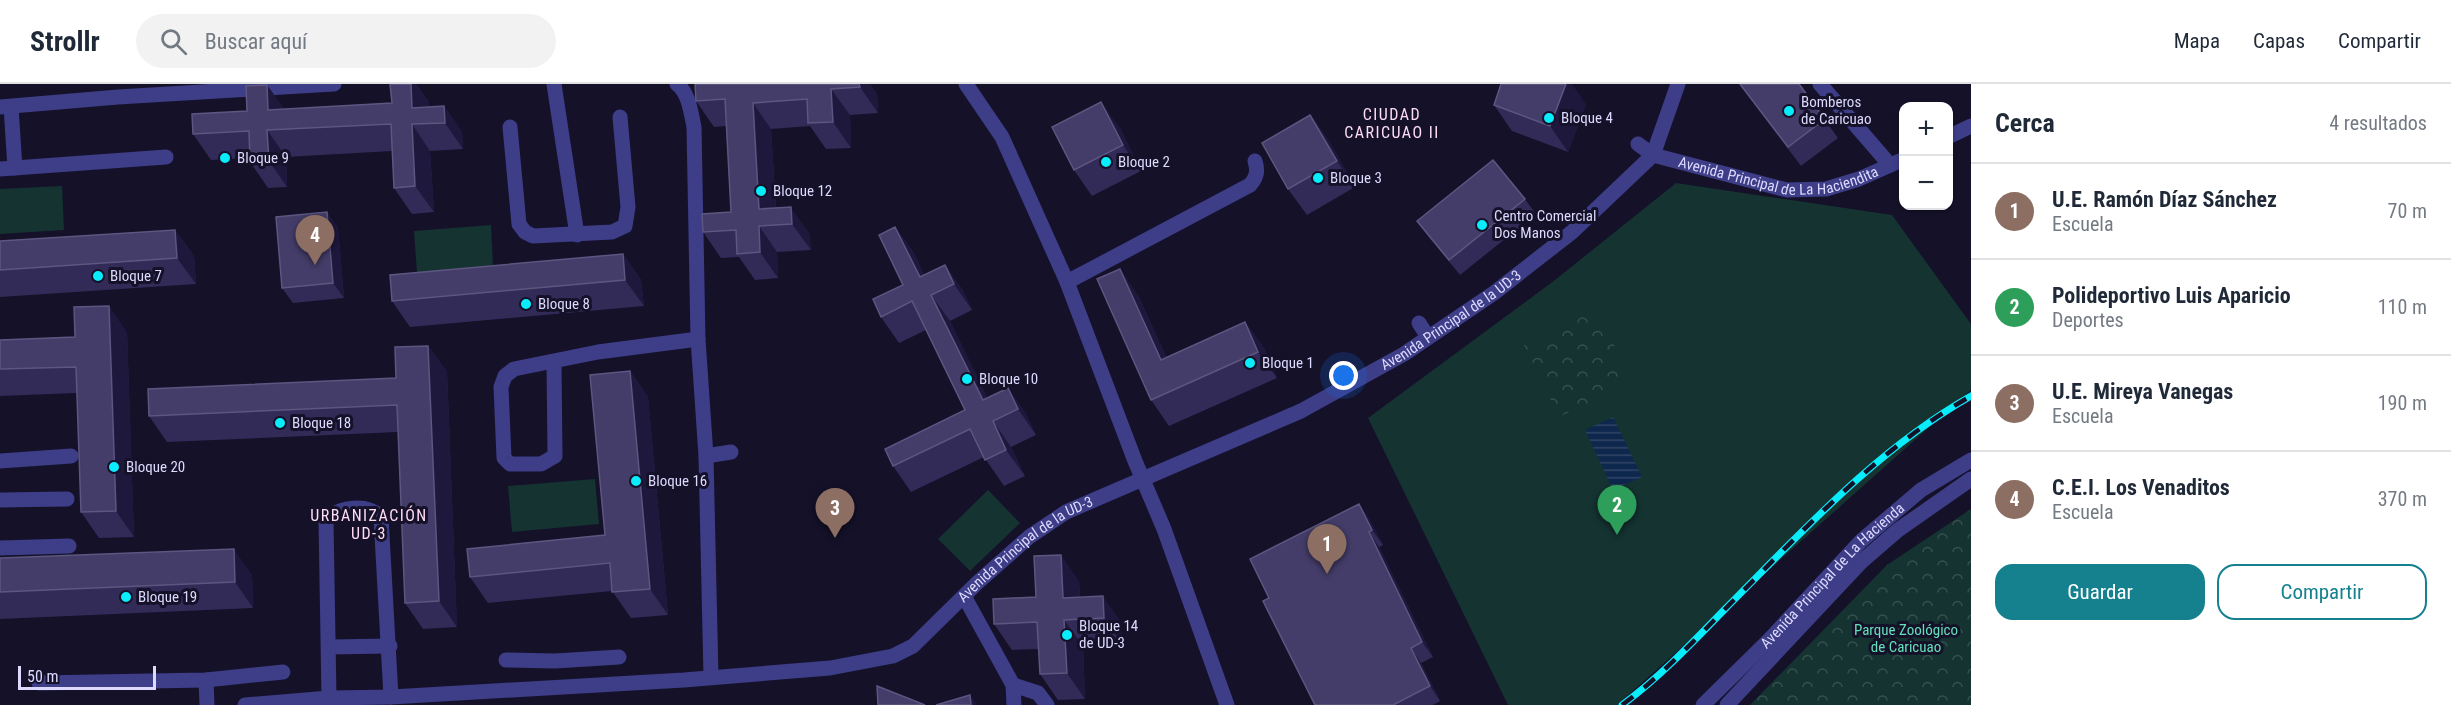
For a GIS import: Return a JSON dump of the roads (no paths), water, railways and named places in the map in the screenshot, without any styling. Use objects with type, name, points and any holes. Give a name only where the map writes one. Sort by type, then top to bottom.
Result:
[{"type":"street","points":[[166,158],[8,169],[6,107],[118,90],[334,84]]},
{"type":"street","points":[[554,84],[577,235]]},
{"type":"street","points":[[677,84],[681,87],[689,104],[694,127],[698,339],[706,456],[711,677]]},
{"type":"street","points":[[966,84],[1002,137],[1067,282],[1164,529],[1227,705]]},
{"type":"street","name":"Avenida Principal de la UD-3","points":[[245,705],[329,698],[391,697],[412,700],[830,668],[893,656],[914,646],[964,596],[1029,537],[1066,512],[1142,477],[1301,411],[1404,354],[1494,292],[1572,232],[1653,155],[1678,84]]},
{"type":"street","points":[[1820,84],[1897,162]]},
{"type":"street","points":[[510,127],[519,224],[525,232],[533,236],[612,232],[625,226],[628,207],[620,117]]},
{"type":"street","points":[[1953,135],[1971,126]]},
{"type":"street","points":[[1638,144],[1653,155]]},
{"type":"street","name":"Avenida Principal de La Haciendita","points":[[1653,155],[1787,190],[1826,189],[1859,179],[1897,162]]},
{"type":"street","points":[[1067,282],[1250,185],[1256,178],[1258,169],[1255,161]]},
{"type":"street","points":[[1419,323],[1428,338]]},
{"type":"street","points":[[554,363],[555,456],[541,464],[510,464],[504,458],[501,387],[505,376],[514,369],[554,363],[598,352],[698,339]]},
{"type":"street","points":[[706,456],[731,452]]},
{"type":"street","points":[[0,460],[71,456]]},
{"type":"street","name":"Avenida Principal de La Hacienda","points":[[1703,705],[1769,640],[1838,563],[1862,541],[1921,490],[1971,460]]},
{"type":"street","name":"Avenida Principal de La Hacienda","points":[[1726,705],[1861,562],[1898,530],[1971,479]]},
{"type":"street","points":[[0,500],[67,499]]},
{"type":"street","points":[[329,698],[326,521],[332,514],[341,510],[370,509],[381,517],[390,646],[391,697]]},
{"type":"street","points":[[0,548],[69,546]]},
{"type":"street","points":[[964,596],[1013,685],[1014,705]]},
{"type":"street","points":[[329,647],[390,646]]},
{"type":"street","points":[[506,660],[555,661],[619,657]]},
{"type":"street","points":[[555,661],[555,688]]},
{"type":"street","points":[[39,683],[206,680],[283,672]]},
{"type":"street","points":[[206,680],[207,705]]},
{"type":"street","points":[[1013,685],[1038,693],[1047,705]]},
{"type":"water","points":[[1613,417],[1642,477],[1613,490],[1585,430]]},
{"type":"railway","points":[[1622,705],[1676,659],[1842,493],[1903,441],[1936,417],[1971,396]]},
{"type":"place","name":"Bomberos de Caricuao","points":[[1789,111]]},
{"type":"place","name":"Bloque 4","points":[[1549,118]]},
{"type":"place","name":"Bloque 9","points":[[225,158]]},
{"type":"place","name":"Bloque 2","points":[[1106,162]]},
{"type":"place","name":"Bloque 3","points":[[1318,178]]},
{"type":"place","name":"Bloque 12","points":[[761,191]]},
{"type":"place","name":"Centro Comercial Dos Manos","points":[[1482,225]]},
{"type":"place","name":"C.E.I. Los Venaditos","points":[[315,265]]},
{"type":"place","name":"Bloque 7","points":[[98,276]]},
{"type":"place","name":"Bloque 8","points":[[526,304]]},
{"type":"place","name":"Bloque 1","points":[[1250,363]]},
{"type":"place","name":"Bloque 10","points":[[967,379]]},
{"type":"place","name":"Bloque 18","points":[[280,423]]},
{"type":"place","name":"Bloque 20","points":[[114,467]]},
{"type":"place","name":"Bloque 16","points":[[636,481]]},
{"type":"place","name":"Polideportivo Luis Aparicio","points":[[1617,535]]},
{"type":"place","name":"U.E. Mireya Vanegas","points":[[835,538]]},
{"type":"place","name":"U.E. Ramón Díaz Sánchez","points":[[1327,574]]},
{"type":"place","name":"Bloque 19","points":[[126,597]]},
{"type":"place","name":"Bloque 14 de UD-3","points":[[1067,635]]},
{"type":"district","name":"CIUDAD CARICUAO II","points":[[1392,123]]},
{"type":"district","name":"URBANIZACIÓN UD-3","points":[[369,524]]},
{"type":"park label","name":"Parque Zoológico de Caricuao","points":[[1906,638]]}]
